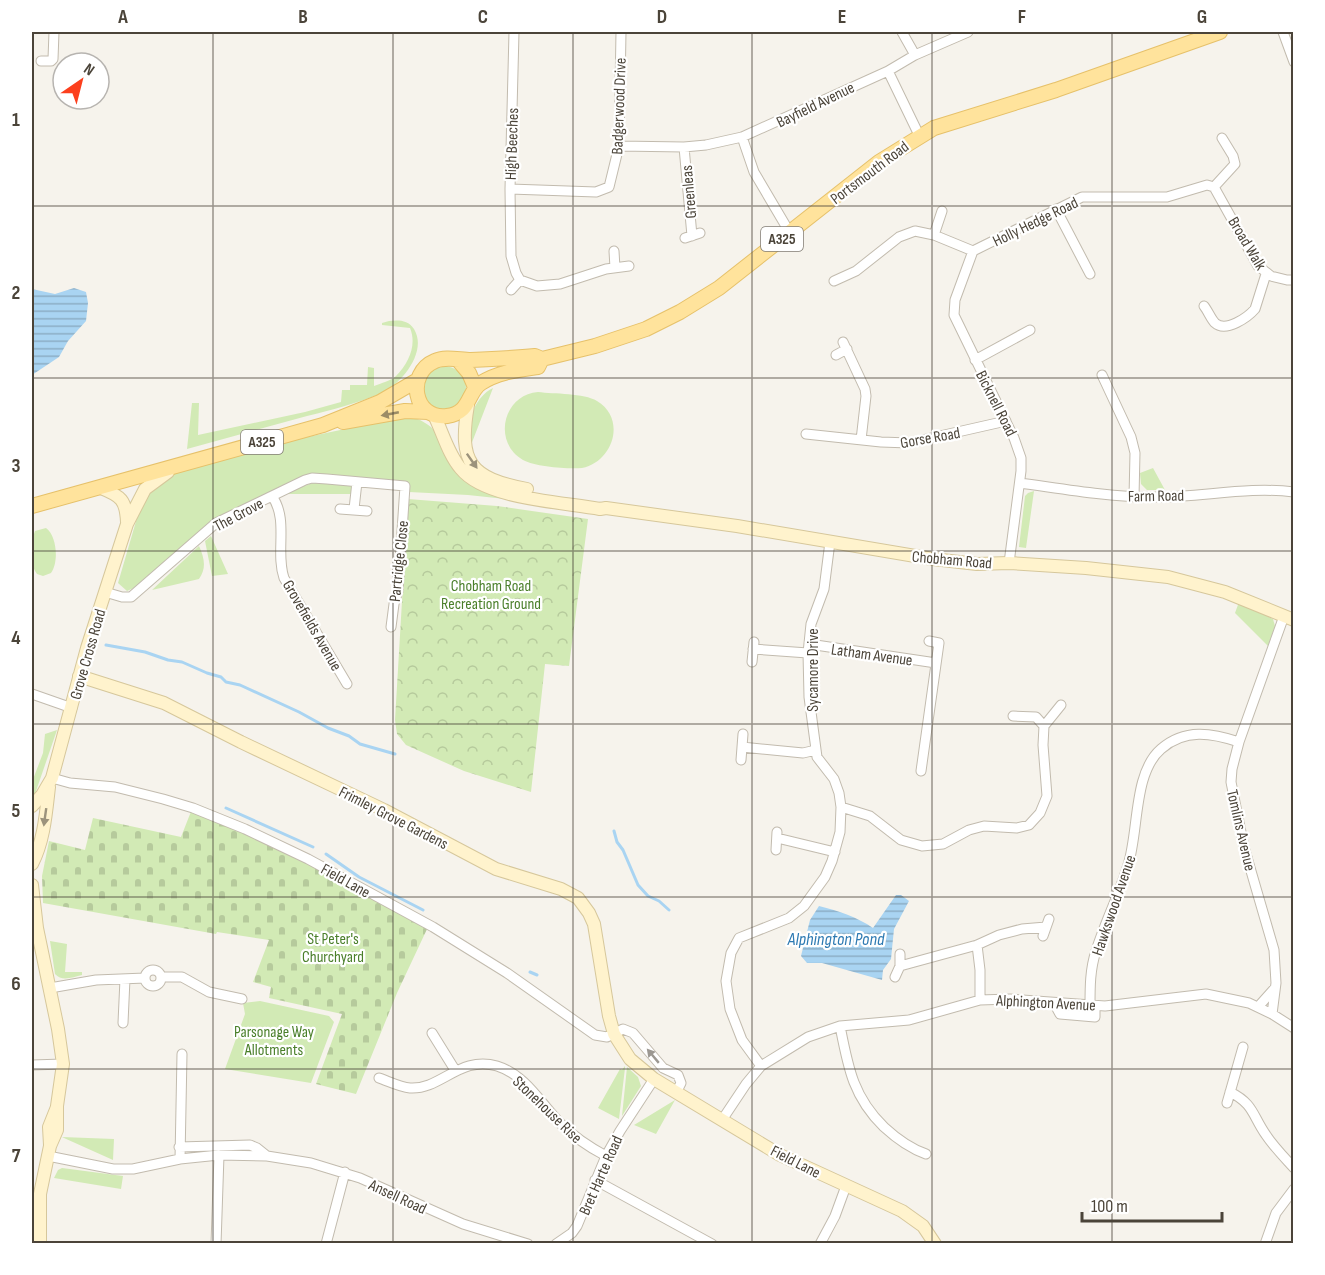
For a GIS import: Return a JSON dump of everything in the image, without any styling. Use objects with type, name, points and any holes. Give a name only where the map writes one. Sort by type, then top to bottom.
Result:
[{"type":"main road","name":"Portsmouth Road","points":[[542,359],[595,346],[646,329],[719,288],[879,162],[919,135],[1220,32]]},
{"type":"main road","name":"A325","points":[[458,360],[535,356],[542,359],[538,367],[496,374],[475,387]]},
{"type":"main road","points":[[458,360],[464,366],[475,387],[468,405],[446,416],[431,413],[423,408],[417,398],[416,381],[426,366],[433,361],[458,360]]},
{"type":"main road","name":"A325","points":[[32,506],[323,425],[380,402],[416,381]]},
{"type":"main road","name":"Chobham Road","points":[[468,405],[464,448],[476,467],[487,477],[512,486],[600,502],[606,508]]},
{"type":"main road","name":"A325","points":[[323,425],[364,420],[405,411],[431,413]]},
{"type":"main road","name":"Chobham Road","points":[[431,413],[454,459],[464,472],[478,484],[505,493],[600,509],[737,526],[964,563],[1009,563],[1104,570],[1175,579],[1226,592],[1288,618]]},
{"type":"main road","name":"A325","points":[[141,476],[145,477],[188,466],[200,459]]},
{"type":"main road","name":"Grove Cross Road","points":[[32,864],[39,851],[51,782],[79,676],[128,524],[145,489],[168,471]]},
{"type":"main road","points":[[101,488],[122,499],[127,510],[128,524]]},
{"type":"main road","name":"Frimley Grove Gardens","points":[[79,676],[164,703],[384,810],[496,869],[561,889],[573,895],[586,908],[594,924],[614,1034]]},
{"type":"main road","name":"Grove Cross Road","points":[[32,806],[51,782]]},
{"type":"main road","points":[[32,885],[37,928],[63,1064],[57,1106],[49,1127],[49,1151],[40,1194],[40,1244]]},
{"type":"main road","name":"Field Lane","points":[[614,1034],[630,1059],[654,1079],[780,1155],[891,1205],[919,1223],[934,1244]]},
{"type":"street","points":[[41,61],[51,61],[53,58],[54,32]]},
{"type":"street","name":"High Beeches","points":[[514,32],[510,189],[511,256],[520,280]]},
{"type":"street","name":"Badgerwood Drive","points":[[510,189],[596,192],[609,188],[619,146],[621,32]]},
{"type":"street","points":[[902,32],[915,55]]},
{"type":"street","name":"Bayfield Avenue","points":[[619,146],[684,147],[742,137],[968,32]]},
{"type":"street","points":[[1283,32],[1293,62]]},
{"type":"street","points":[[888,71],[919,135]]},
{"type":"street","points":[[742,137],[754,172],[790,233]]},
{"type":"street","points":[[1214,187],[1235,164],[1222,138]]},
{"type":"street","name":"Greenleas","points":[[684,147],[692,236]]},
{"type":"street","name":"Holly Hedge Road","points":[[973,251],[1082,197],[1167,197],[1207,185],[1214,187]]},
{"type":"street","name":"Broad Walk","points":[[1214,187],[1258,266],[1266,274],[1278,279],[1293,280]]},
{"type":"street","points":[[1056,209],[1086,271]]},
{"type":"street","points":[[934,235],[942,211]]},
{"type":"street","points":[[834,280],[856,271],[904,234],[915,231],[934,235],[973,251]]},
{"type":"street","points":[[614,251],[615,268]]},
{"type":"street","name":"Bicknell Road","points":[[973,251],[956,295],[953,310],[1006,421],[1021,458],[1020,483],[1009,563]]},
{"type":"street","points":[[511,290],[520,280],[537,286],[560,284],[629,266]]},
{"type":"street","points":[[838,266],[844,275]]},
{"type":"street","points":[[1204,312],[1222,327],[1229,326],[1252,313],[1256,309],[1266,274]]},
{"type":"street","points":[[975,360],[1030,330]]},
{"type":"street","points":[[836,355],[845,346],[865,388],[861,440]]},
{"type":"street","points":[[1102,375],[1131,437],[1135,453],[1134,497]]},
{"type":"street","name":"Gorse Road","points":[[806,434],[909,443],[1006,421]]},
{"type":"street","points":[[817,435],[818,424]]},
{"type":"street","name":"The Grove","points":[[105,591],[127,598],[132,597],[216,524],[312,478],[405,486],[404,494]]},
{"type":"street","points":[[354,509],[357,482]]},
{"type":"street","name":"Farm Road","points":[[1020,483],[1134,497],[1253,491],[1293,492]]},
{"type":"street","name":"Partridge Close","points":[[391,627],[398,591],[404,494]]},
{"type":"street","name":"Grovefields Avenue","points":[[272,496],[280,511],[281,568],[284,578],[347,684]]},
{"type":"street","points":[[340,509],[367,511]]},
{"type":"street","name":"Sycamore Drive","points":[[830,542],[824,589],[812,618],[809,648],[809,697],[819,763],[834,778],[841,807]]},
{"type":"street","name":"Tomlins Avenue","points":[[1272,1014],[1276,970],[1271,938],[1244,847],[1231,782],[1239,742],[1288,618]]},
{"type":"street","name":"Latham Avenue","points":[[921,771],[939,643],[929,641]]},
{"type":"street","name":"Latham Avenue","points":[[752,662],[753,646],[809,648],[936,663]]},
{"type":"street","points":[[32,694],[72,708]]},
{"type":"street","points":[[761,1066],[742,1040],[730,1009],[726,981],[728,961],[739,938],[789,918],[804,906],[825,877],[835,852],[840,832],[841,807],[870,816],[901,840],[922,846],[943,844],[969,830],[984,826],[1017,828],[1029,825],[1040,813],[1047,796],[1043,745],[1044,726],[1061,705]]},
{"type":"street","points":[[1013,716],[1036,717],[1044,726]]},
{"type":"street","points":[[741,760],[743,734]]},
{"type":"street","name":"Hawkswood Avenue","points":[[1054,1003],[1060,1014],[1095,1017],[1092,967],[1096,950],[1129,864],[1143,783],[1149,765],[1161,749],[1189,735],[1212,734],[1239,742]]},
{"type":"street","points":[[742,747],[803,753],[816,750]]},
{"type":"street","name":"Field Lane","points":[[51,782],[115,787],[154,796],[193,808],[245,829],[308,859],[433,927],[507,973],[595,1035],[607,1037],[623,1029],[633,1033],[663,1068],[678,1075],[681,1083],[676,1093]]},
{"type":"street","points":[[776,850],[777,835],[835,852]]},
{"type":"street","points":[[900,966],[977,945],[999,935],[1023,929],[1046,927]]},
{"type":"street","points":[[977,945],[981,970],[980,1000]]},
{"type":"street","points":[[895,977],[900,966],[900,954]]},
{"type":"street","points":[[50,988],[96,980],[145,978],[151,970],[156,971],[161,977],[182,977],[209,992],[242,999]]},
{"type":"street","points":[[123,1023],[125,979]]},
{"type":"street","points":[[1258,1007],[1275,988]]},
{"type":"street","name":"Alphington Avenue","points":[[722,1120],[746,1083],[761,1066],[803,1039],[840,1026],[909,1020],[980,1000],[1010,999],[1093,1006],[1139,1003],[1199,994],[1235,999],[1258,1007],[1293,1028]]},
{"type":"street","points":[[840,1026],[852,1079],[861,1101],[899,1141],[926,1154]]},
{"type":"street","points":[[432,1033],[455,1070]]},
{"type":"street","points":[[1227,1103],[1244,1047]]},
{"type":"street","points":[[180,1159],[182,1054]]},
{"type":"street","points":[[32,1065],[63,1064]]},
{"type":"street","name":"Stonehouse Rise","points":[[379,1078],[410,1088],[432,1083],[455,1070],[481,1064],[496,1066],[520,1078],[580,1142],[606,1156]]},
{"type":"street","name":"Bret Harte Road","points":[[563,1242],[578,1226],[606,1156],[654,1079]]},
{"type":"street","points":[[1230,1092],[1243,1098],[1248,1104],[1264,1133],[1293,1168]]},
{"type":"street","name":"Ansell Road","points":[[179,1147],[250,1145],[267,1156]]},
{"type":"street","name":"Ansell Road","points":[[49,1151],[91,1166],[122,1169],[219,1155],[267,1156],[311,1163],[345,1172],[454,1221],[528,1244]]},
{"type":"street","points":[[216,1244],[219,1155]]},
{"type":"street","points":[[326,1244],[345,1172]]},
{"type":"street","points":[[595,1180],[712,1244]]},
{"type":"street","points":[[820,1244],[835,1216],[846,1186]]},
{"type":"street","points":[[1265,1244],[1276,1213],[1293,1189]]},
{"type":"green space","points":[[389,321],[403,321],[412,326],[418,347],[404,375],[389,389],[345,406],[187,449],[192,403],[199,403],[198,435],[341,402],[342,390],[350,390],[350,385],[367,385],[368,367],[374,368],[374,386],[394,378],[408,360],[413,341],[410,328],[382,325]]},
{"type":"green space","points":[[444,366],[459,373],[466,388],[459,403],[444,410],[429,403],[422,388],[429,373]]},
{"type":"green space","points":[[493,388],[471,445],[466,436],[472,415],[478,402]]},
{"type":"green space","points":[[538,392],[585,396],[597,401],[606,409],[612,418],[614,429],[608,449],[602,458],[582,468],[560,468],[523,460],[513,452],[507,442],[505,431],[510,410],[526,395]]},
{"type":"green space","points":[[406,416],[420,420],[432,428],[461,471],[481,491],[523,501],[409,492],[409,482],[309,474],[232,511],[137,588],[127,591],[118,583],[139,511],[147,496],[165,476],[284,442]]},
{"type":"green space","points":[[1153,468],[1165,490],[1147,490],[1141,484],[1140,473]]},
{"type":"green space","points":[[315,482],[352,486],[351,494],[283,494]]},
{"type":"green space","points":[[1034,491],[1026,548],[1019,547],[1025,496]]},
{"type":"green space","name":"Chobham Road Recreation Ground","points":[[408,499],[497,506],[588,519],[569,666],[545,664],[531,792],[464,771],[406,745],[397,734],[395,720]]},
{"type":"green space","points":[[46,528],[53,537],[56,556],[51,573],[43,576],[34,570],[31,547],[35,531]]},
{"type":"green space","points":[[211,536],[228,574],[212,576],[205,541]]},
{"type":"green space","points":[[199,546],[204,562],[199,579],[152,590]]},
{"type":"green space","points":[[1239,602],[1273,619],[1275,626],[1268,646],[1235,613]]},
{"type":"green space","points":[[57,730],[35,794],[32,795],[32,782],[43,753],[45,734]]},
{"type":"green space","name":"St Peter's Churchyard","points":[[192,809],[258,836],[428,927],[397,993],[356,1094],[316,1084],[342,1014],[269,998],[271,987],[253,982],[269,940],[217,932],[216,934],[43,903],[42,876],[49,841],[85,850],[93,818],[181,837]]},
{"type":"green space","points":[[50,941],[67,944],[65,972],[82,972],[82,975],[64,978],[55,974]]},
{"type":"green space","name":"Parsonage Way Allotments","points":[[260,1001],[329,1016],[334,1022],[311,1083],[225,1069],[245,1014],[243,1003]]},
{"type":"green space","points":[[625,1066],[619,1119],[598,1108],[620,1069],[622,1070]]},
{"type":"green space","points":[[627,1067],[638,1077],[641,1086],[622,1116]]},
{"type":"green space","points":[[675,1100],[656,1134],[634,1125]]},
{"type":"green space","points":[[62,1137],[114,1139],[113,1160],[64,1138]]},
{"type":"green space","points":[[62,1168],[123,1176],[121,1189],[54,1178],[58,1170]]},
{"type":"water","points":[[74,288],[86,292],[88,303],[86,321],[68,341],[59,357],[32,375],[32,289],[55,294]]},
{"type":"water","name":"Alphington Pond","points":[[896,895],[901,895],[909,901],[894,929],[891,959],[883,970],[882,980],[822,963],[807,963],[801,956],[810,920],[819,906],[848,915],[873,928]]},
{"type":"waterway","points":[[106,645],[182,662],[299,712],[328,728],[349,736],[360,744],[395,754]]},
{"type":"waterway","points":[[226,808],[313,847]]},
{"type":"waterway","points":[[614,831],[638,885],[648,896],[659,901],[669,910]]},
{"type":"waterway","points":[[326,854],[359,877],[423,910]]},
{"type":"waterway","points":[[530,972],[537,975]]}]
